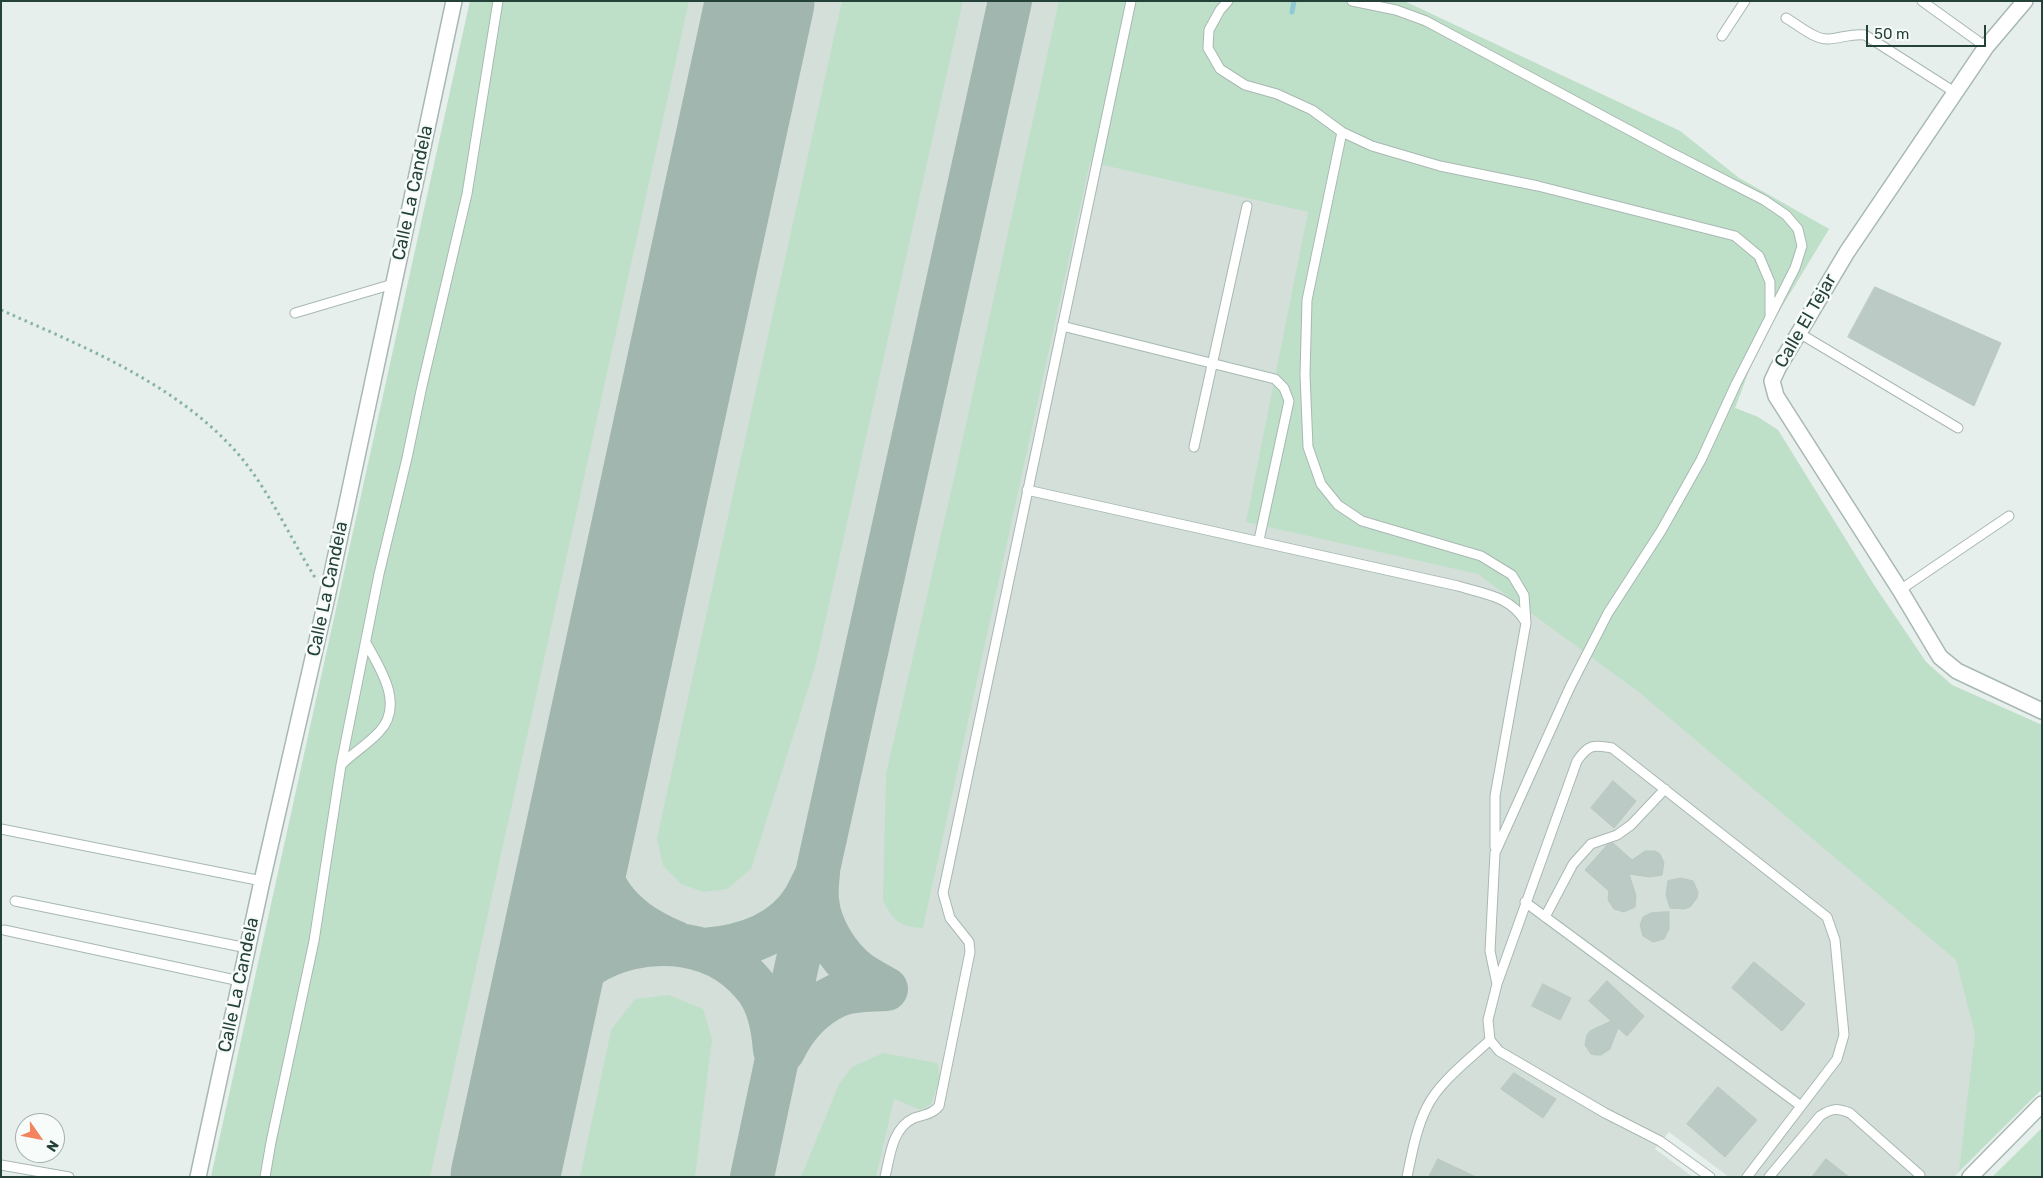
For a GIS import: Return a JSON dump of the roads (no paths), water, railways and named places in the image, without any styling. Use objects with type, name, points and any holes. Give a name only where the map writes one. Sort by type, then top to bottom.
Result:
[{"type":"street","name":"Calle La Candela","points":[[198,1177],[247,948],[327,597],[454,1]]},
{"type":"street","name":"Calle El Tejar","points":[[2025,1],[1986,47],[1847,252],[1772,381],[1776,396],[1900,590],[1940,657],[1957,671],[2042,711]]},
{"type":"street","points":[[1970,1177],[2042,1104]]},
{"type":"lane","points":[[265,1177],[270,1142],[314,941],[341,765],[379,574],[467,194],[498,1]]},
{"type":"lane","points":[[885,1177],[894,1139],[902,1126],[912,1119],[936,1111],[939,1106],[970,952],[969,942],[950,918],[942,894],[1131,1]]},
{"type":"lane","points":[[1228,1],[1220,10],[1209,30],[1208,48],[1220,69],[1245,85],[1277,94],[1312,110],[1342,132],[1372,146],[1440,166],[1538,186],[1736,236],[1758,256],[1770,282],[1770,316]]},
{"type":"lane","points":[[1352,1],[1396,10],[1426,21],[1764,200],[1786,216],[1798,229],[1802,246],[1795,268],[1701,460],[1661,530],[1608,613],[1570,687],[1495,852]]},
{"type":"lane","points":[[1722,36],[1744,1]]},
{"type":"lane","points":[[1922,1],[1986,47]]},
{"type":"lane","points":[[1786,18],[1810,32],[1827,39],[1865,34],[1956,93]]},
{"type":"lane","points":[[1342,132],[1307,300],[1305,375],[1308,447],[1321,484],[1338,505],[1362,521],[1481,556],[1512,575],[1524,596],[1526,623],[1495,796],[1495,852],[1490,951],[1497,984]]},
{"type":"lane","points":[[1194,447],[1247,206]]},
{"type":"lane","points":[[295,313],[393,284]]},
{"type":"lane","points":[[1062,326],[1275,379],[1284,388],[1289,400],[1259,540]]},
{"type":"lane","points":[[1799,333],[1958,428]]},
{"type":"lane","points":[[1027,490],[1259,540],[1458,586],[1507,601],[1518,610],[1526,623]]},
{"type":"lane","points":[[1900,590],[2008,516]]},
{"type":"lane","points":[[341,765],[380,731],[389,713],[391,694],[381,670],[366,643]]},
{"type":"lane","points":[[1710,1177],[1660,1141],[1605,1113],[1499,1051],[1490,1040],[1488,1020],[1497,984],[1525,902],[1577,761],[1586,749],[1598,745],[1612,748],[1827,917],[1835,940],[1844,1035],[1837,1059],[1747,1177]]},
{"type":"lane","points":[[1545,917],[1573,864],[1591,844],[1617,835],[1631,825],[1665,789]]},
{"type":"lane","points":[[1,829],[262,881]]},
{"type":"lane","points":[[15,901],[247,948]]},
{"type":"lane","points":[[1525,902],[1801,1106]]},
{"type":"lane","points":[[4,930],[240,981]]},
{"type":"lane","points":[[1407,1177],[1418,1126],[1428,1105],[1443,1085],[1490,1040]]},
{"type":"lane","points":[[1770,1177],[1820,1116],[1830,1109],[1838,1109],[1850,1113],[1920,1176]]},
{"type":"lane","points":[[1,1165],[69,1177]]},
{"type":"waterway","points":[[1292,12],[1294,1]]}]
